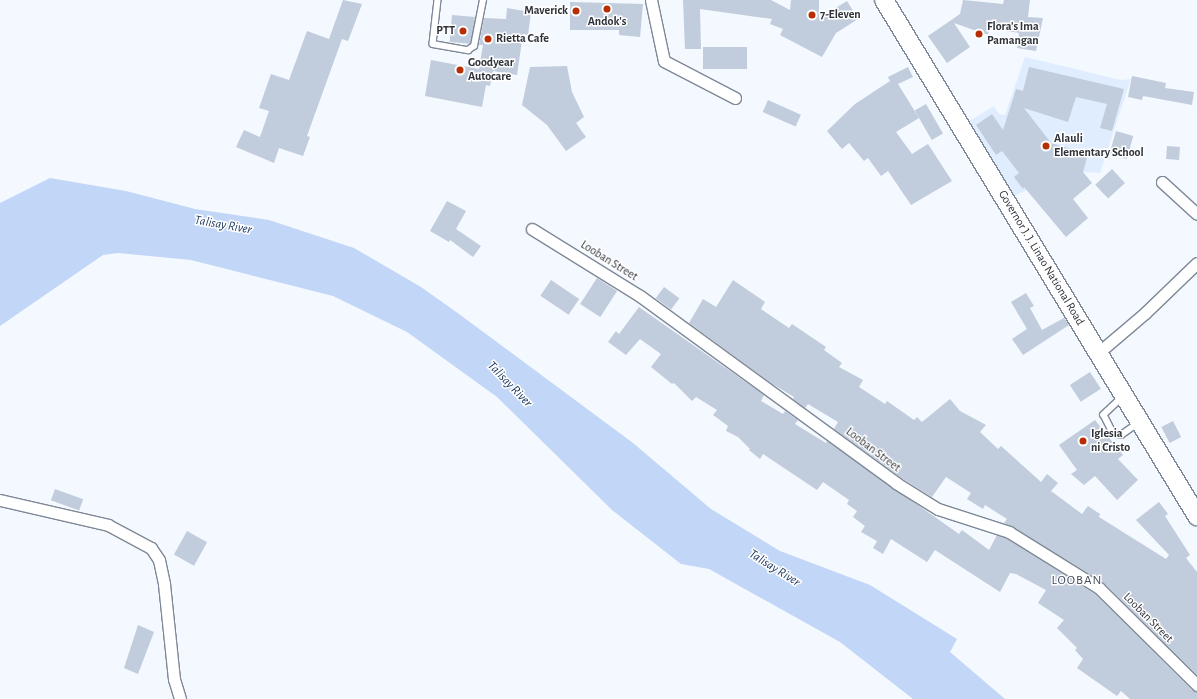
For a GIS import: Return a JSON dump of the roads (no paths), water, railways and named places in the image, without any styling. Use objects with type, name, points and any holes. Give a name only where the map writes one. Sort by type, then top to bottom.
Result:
[{"type":"main road","name":"Governor J. J. Linao National Road","points":[[884,0],[1098,353],[1138,423],[1197,516]]},
{"type":"street","points":[[651,0],[664,60],[735,98]]},
{"type":"street","points":[[1162,182],[1197,214]]},
{"type":"street","name":"Looban Street","points":[[532,229],[640,296],[896,483],[938,509],[1010,532],[1099,588],[1197,685]]},
{"type":"street","points":[[1098,353],[1145,313],[1197,263]]},
{"type":"street","points":[[0,500],[108,525],[151,548],[158,560],[164,584],[174,679],[180,699]]},
{"type":"lane","points":[[438,0],[434,44],[468,50],[474,46],[483,0]]},
{"type":"lane","points":[[1124,397],[1104,415],[1113,433],[1121,436],[1138,423]]},
{"type":"water","name":"Talisay River","points":[[50,178],[126,191],[195,209],[269,220],[354,248],[421,287],[459,314],[633,443],[711,509],[780,551],[870,585],[957,639],[950,652],[1005,699],[913,699],[840,642],[709,569],[681,564],[612,510],[497,397],[407,332],[333,296],[191,260],[118,253],[103,255],[0,326],[0,203]]},
{"type":"place","name":"Andok's","points":[[607,9]]},
{"type":"place","name":"Maverick","points":[[576,11]]},
{"type":"place","name":"7-Eleven","points":[[812,15]]},
{"type":"place","name":"PTT","points":[[463,31]]},
{"type":"place","name":"Flora's Ima Pamangan","points":[[979,34]]},
{"type":"place","name":"Rietta Cafe","points":[[488,39]]},
{"type":"place","name":"Goodyear Autocare","points":[[460,70]]},
{"type":"place","name":"Alauli Elementary School","points":[[1046,146]]},
{"type":"place","name":"Iglesia ni Cristo","points":[[1083,441]]},
{"type":"district","name":"LOOBAN","points":[[1077,581]]}]
